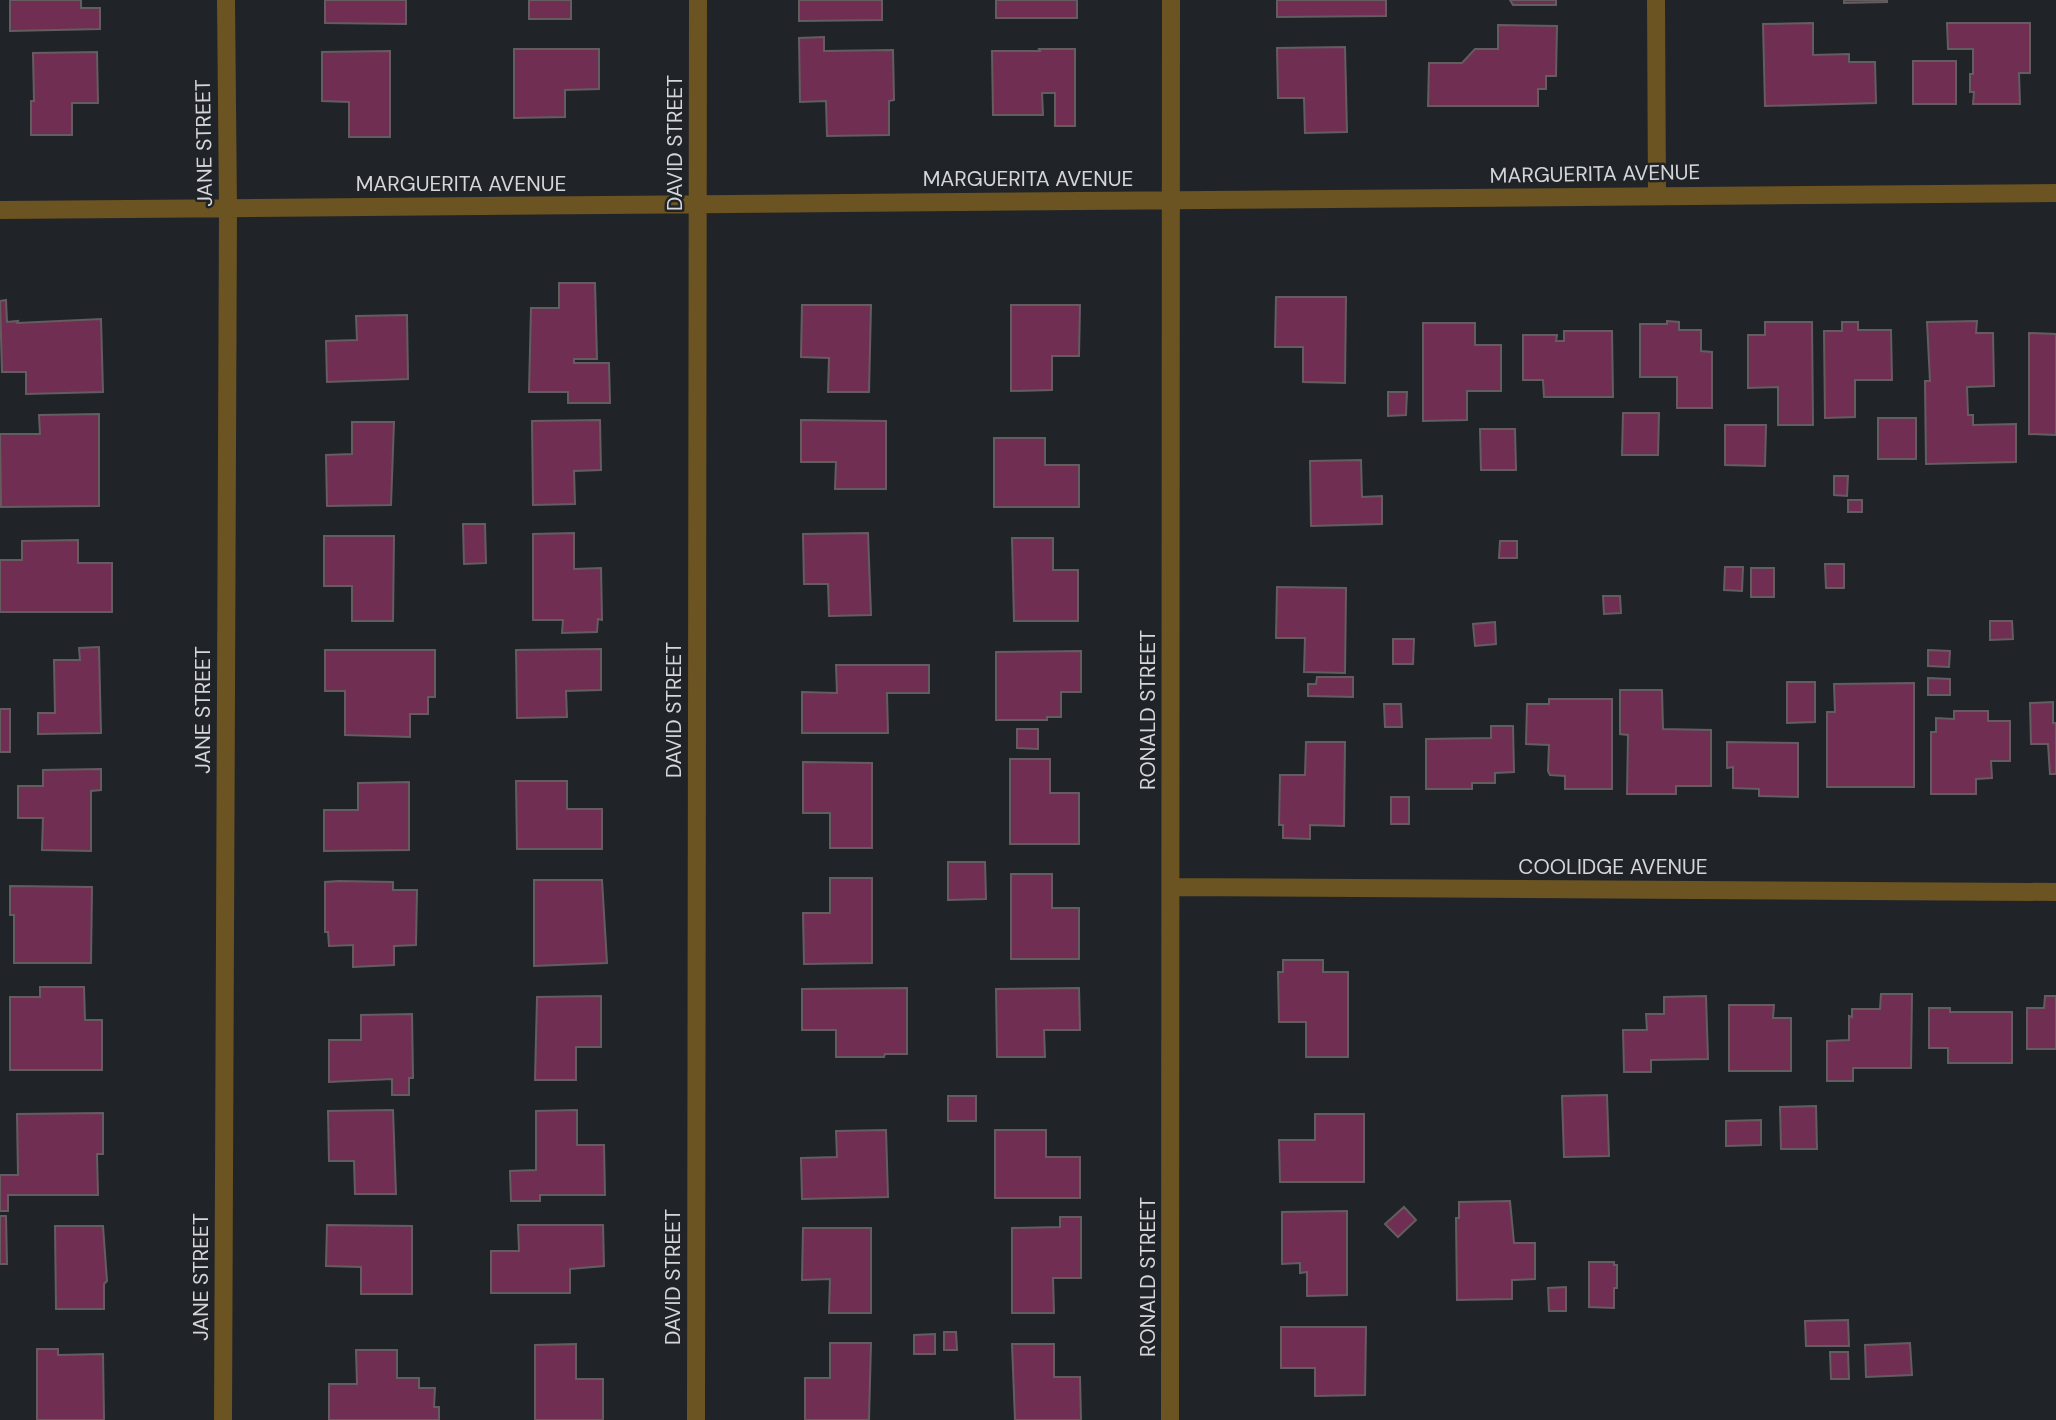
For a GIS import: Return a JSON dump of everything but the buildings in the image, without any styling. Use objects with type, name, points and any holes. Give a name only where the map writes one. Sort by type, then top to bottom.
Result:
[{"type":"street","name":"JANE STREET","points":[[223,1420],[228,208],[226,0]]},
{"type":"street","name":"DAVID STREET","points":[[695,1420],[698,0]]},
{"type":"street","name":"RONALD STREET","points":[[1170,1420],[1171,0]]},
{"type":"street","points":[[1656,0],[1657,196]]},
{"type":"street","name":"MARGUERITA AVENUE","points":[[0,210],[2056,193]]},
{"type":"street","name":"COOLIDGE AVENUE","points":[[1171,887],[2056,892]]}]
